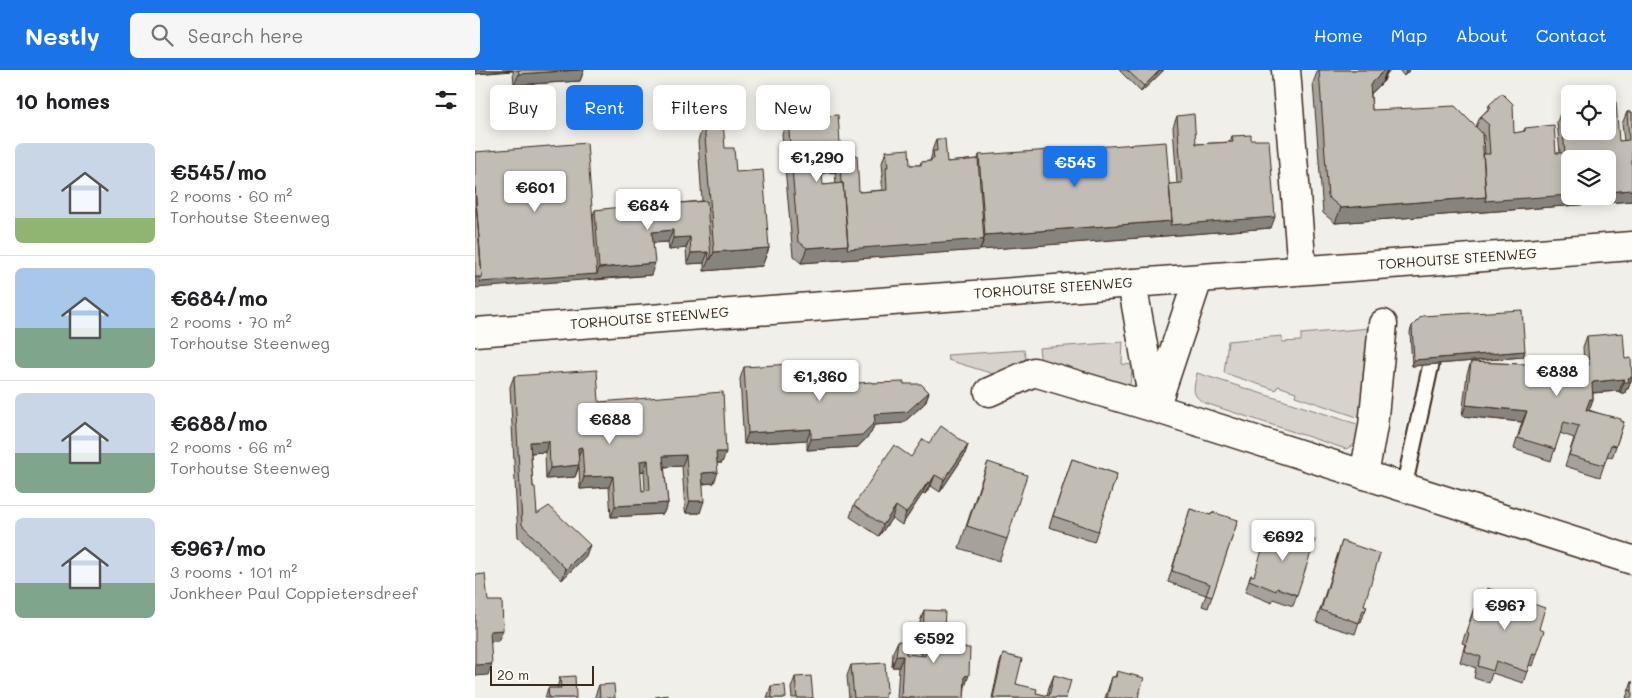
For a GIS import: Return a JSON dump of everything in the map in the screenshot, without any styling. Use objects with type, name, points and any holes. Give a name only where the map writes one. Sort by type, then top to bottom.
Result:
[{"type":"street","points":[[1286,70],[1302,270]]},
{"type":"street","name":"TORHOUTSE STEENWEG","points":[[475,332],[719,312],[1632,246]]},
{"type":"street","points":[[1155,408],[1198,278]]},
{"type":"street","points":[[1132,283],[1155,408]]},
{"type":"street","points":[[1365,475],[1373,426],[1383,324]]},
{"type":"street","points":[[989,392],[1034,372],[1155,408],[1632,560]]},
{"type":"lane","points":[[1403,487],[1431,364]]},
{"type":"shaded area","points":[[1370,328],[1360,418],[1295,396],[1296,392],[1278,386],[1276,390],[1224,373],[1228,341],[1282,336],[1282,342],[1301,341],[1301,334]]},
{"type":"shaded area","points":[[1123,342],[1122,364],[1133,365],[1130,384],[1127,387],[1041,364],[1039,348]]},
{"type":"shaded area","points":[[1024,350],[1026,359],[1000,376],[948,360],[947,355]]},
{"type":"shaded area","points":[[1197,373],[1360,425],[1357,443],[1346,449],[1205,403],[1197,397],[1194,391]]},
{"type":"building","points":[[518,70],[578,70],[519,74]]},
{"type":"building","points":[[1127,70],[1160,70],[1144,86]]},
{"type":"building","points":[[1319,70],[1385,70],[1370,85],[1372,110],[1455,106],[1482,133],[1486,197],[1341,208],[1328,197]]},
{"type":"building","points":[[1502,93],[1513,104],[1514,133],[1525,131],[1525,128],[1554,125],[1556,153],[1561,153],[1561,196],[1485,201],[1483,154],[1490,154],[1489,125],[1480,117],[1491,107],[1489,105]]},
{"type":"building","points":[[1616,102],[1619,141],[1629,140],[1627,112],[1632,112],[1632,190],[1616,191],[1616,150],[1565,150],[1564,140],[1616,140]]},
{"type":"building","points":[[1194,114],[1196,144],[1233,142],[1232,136],[1251,135],[1251,140],[1269,140],[1275,217],[1170,225],[1172,221],[1169,184],[1182,183],[1177,116]]},
{"type":"building","points":[[838,115],[841,156],[811,159],[812,175],[822,174],[823,185],[843,183],[848,245],[807,248],[798,241],[789,130],[830,130],[830,116]]},
{"type":"building","points":[[705,130],[724,130],[725,148],[734,148],[736,172],[763,170],[769,248],[714,252]]},
{"type":"building","points":[[936,139],[945,139],[947,162],[978,159],[984,239],[847,249],[843,183],[841,183],[841,156],[857,155],[859,192],[887,190],[886,167],[888,167],[886,151],[909,149],[910,165],[921,165],[921,162],[934,159],[933,151],[937,151]]},
{"type":"building","points":[[1166,142],[1172,221],[985,235],[979,155]]},
{"type":"building","points":[[587,143],[597,274],[480,282],[482,277],[475,188],[475,152]]},
{"type":"building","points":[[475,188],[482,277],[475,277]]},
{"type":"building","points":[[654,201],[655,205],[707,201],[711,259],[709,259],[708,252],[691,253],[690,237],[673,238],[673,230],[652,232],[655,263],[599,268],[595,210],[621,207],[621,204]]},
{"type":"building","points":[[1522,310],[1525,351],[1414,360],[1412,326],[1422,316]]},
{"type":"building","points":[[1623,333],[1625,359],[1631,358],[1632,377],[1628,378],[1629,382],[1624,382],[1624,379],[1593,382],[1593,399],[1590,399],[1586,410],[1621,419],[1624,422],[1616,446],[1611,445],[1604,465],[1569,455],[1579,426],[1564,422],[1555,449],[1518,438],[1527,411],[1466,405],[1471,362],[1589,365],[1587,336]]},
{"type":"building","points":[[807,363],[808,387],[871,382],[904,382],[904,384],[921,384],[929,392],[907,412],[874,414],[875,422],[862,435],[811,439],[811,429],[748,433],[744,367]]},
{"type":"building","points":[[597,370],[599,402],[723,392],[726,452],[716,452],[718,472],[702,473],[704,501],[690,501],[689,499],[686,455],[663,456],[668,503],[615,506],[613,476],[584,477],[582,447],[578,448],[579,465],[550,468],[549,441],[530,442],[537,514],[549,506],[590,545],[566,569],[522,525],[514,376]],"holes":[[[648,460],[650,490],[642,491],[640,461]]]},
{"type":"building","points":[[941,426],[968,445],[944,480],[935,475],[906,513],[896,506],[883,525],[854,505],[894,445],[911,457],[923,439],[929,443]]},
{"type":"building","points":[[1072,459],[1117,474],[1098,531],[1053,516]]},
{"type":"building","points":[[988,462],[1027,475],[1007,539],[967,526]]},
{"type":"building","points":[[1190,509],[1211,515],[1212,512],[1238,520],[1212,597],[1206,595],[1210,584],[1172,571]]},
{"type":"building","points":[[1268,531],[1288,537],[1290,532],[1315,540],[1297,595],[1277,588],[1276,591],[1249,580],[1251,575],[1254,576]]},
{"type":"building","points":[[1342,541],[1380,554],[1364,605],[1367,606],[1365,611],[1363,610],[1359,623],[1321,610]]},
{"type":"building","points":[[485,574],[488,601],[502,601],[503,630],[490,631],[492,664],[475,665],[475,575]]},
{"type":"building","points":[[1487,588],[1545,608],[1539,629],[1544,631],[1536,654],[1533,653],[1527,672],[1496,661],[1493,671],[1478,666],[1481,657],[1464,651],[1474,608],[1479,609]]},
{"type":"building","points":[[924,610],[945,611],[943,647],[970,648],[969,675],[965,676],[964,698],[901,697],[903,656],[896,656],[898,641],[907,641],[906,654],[925,656],[926,641],[923,641]]},
{"type":"building","points":[[1003,654],[1022,659],[1016,684],[1037,689],[1036,693],[1049,696],[1054,675],[1071,680],[1066,698],[993,698]]},
{"type":"building","points":[[885,663],[887,692],[885,692],[885,698],[854,698],[851,665]]},
{"type":"building","points":[[1117,671],[1144,678],[1138,698],[1107,698],[1112,677],[1116,677]]},
{"type":"building","points":[[575,676],[576,698],[549,698],[548,688],[561,688],[560,677]]},
{"type":"building","points":[[811,676],[813,698],[797,698],[795,677]]},
{"type":"building","points":[[614,684],[615,698],[600,698],[599,685]]},
{"type":"building","points":[[785,685],[786,698],[772,698],[771,686]]},
{"type":"building","points":[[668,695],[668,698],[655,698],[655,697]]}]
